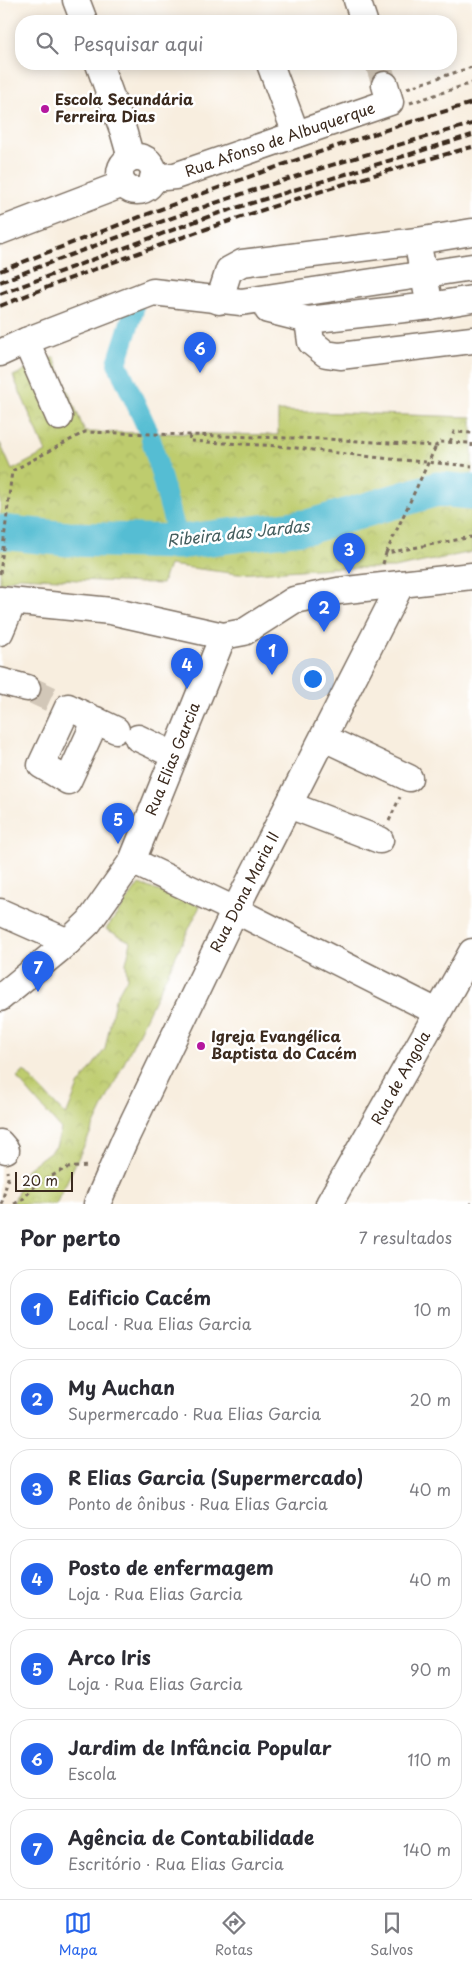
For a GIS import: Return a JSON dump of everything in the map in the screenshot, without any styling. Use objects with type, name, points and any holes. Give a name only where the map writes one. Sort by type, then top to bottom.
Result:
[{"type":"street","points":[[76,0],[82,15]]},
{"type":"street","points":[[357,0],[362,15]]},
{"type":"street","points":[[101,70],[124,130],[131,158]]},
{"type":"street","points":[[272,70],[296,134]]},
{"type":"street","name":"Rua Afonso de Albuquerque","points":[[153,178],[174,176],[296,134],[394,97]]},
{"type":"street","points":[[131,158],[142,158],[152,166],[153,178],[151,183],[142,190],[132,191],[123,184],[120,173],[121,167],[131,158]]},
{"type":"street","points":[[0,231],[123,184]]},
{"type":"street","points":[[219,301],[229,270],[242,263],[417,241],[472,232]]},
{"type":"street","points":[[417,241],[430,306]]},
{"type":"street","points":[[0,353],[26,340],[153,292],[241,302],[472,268]]},
{"type":"street","points":[[268,310],[308,320],[430,306],[472,299]]},
{"type":"street","points":[[308,320],[311,342],[326,354],[340,356],[472,340]]},
{"type":"street","points":[[26,340],[58,417]]},
{"type":"street","points":[[0,632],[7,601],[111,611],[223,636],[244,632],[294,600],[338,591],[472,576]]},
{"type":"street","name":"Rua Dona Maria II","points":[[97,1204],[114,1164],[235,910],[324,738],[389,585]]},
{"type":"street","name":"Rua Elias Garcia","points":[[0,998],[68,942],[89,922],[132,861],[223,636]]},
{"type":"street","points":[[0,681],[27,688]]},
{"type":"street","points":[[117,729],[174,755]]},
{"type":"street","points":[[324,738],[409,778]]},
{"type":"street","points":[[289,805],[380,840]]},
{"type":"street","points":[[132,861],[235,910],[437,1012]]},
{"type":"street","points":[[0,912],[68,942]]},
{"type":"street","name":"Rua de Angola","points":[[329,1204],[472,952]]},
{"type":"path","points":[[394,97],[401,90],[472,66]]},
{"type":"path","points":[[394,97],[472,83]]},
{"type":"path","points":[[0,574],[12,471],[85,432],[325,439],[436,446]]},
{"type":"path","points":[[450,442],[454,432],[472,433]]},
{"type":"path","points":[[190,435],[189,441],[279,446],[472,466]]},
{"type":"path","points":[[389,585],[386,553],[436,446],[439,442],[472,443],[472,448]]},
{"type":"path","points":[[386,553],[472,537]]},
{"type":"path","points":[[380,840],[409,778]]},
{"type":"path","points":[[3,1146],[8,1178],[3,1204]]},
{"type":"path","points":[[14,1204],[22,1200],[36,1185],[66,1168],[114,1164]]},
{"type":"green space","points":[[54,357],[85,432],[278,435],[278,411],[472,417],[472,552],[394,568],[331,568],[238,574],[169,565],[162,584],[18,577],[0,584],[0,443],[12,470],[46,452],[13,376]]},
{"type":"green space","points":[[139,884],[200,906],[56,1204],[13,1204],[26,1170],[56,1147],[61,1129],[17,1078],[24,1071],[66,1116],[78,1086],[105,1049],[115,999],[127,978],[126,963],[131,942],[106,929]]},
{"type":"waterway","points":[[134,310],[117,363],[147,428]]},
{"type":"waterway","points":[[151,439],[179,542]]},
{"type":"waterway","name":"Ribeira das Jardas","points":[[0,532],[68,539],[179,542],[311,526],[437,489],[472,492]]},
{"type":"tunnel","points":[[380,70],[385,85]]},
{"type":"tunnel","points":[[27,688],[68,707]]},
{"type":"railway","points":[[0,271],[234,182],[412,121],[472,103]]},
{"type":"railway","points":[[0,282],[175,217],[293,177],[472,124]]},
{"type":"railway","points":[[0,294],[210,216],[472,135]]},
{"type":"railway","points":[[0,306],[116,261],[233,220],[293,200],[472,147]]},
{"type":"place","name":"Escola Secundária Ferreira Dias","points":[[45,109]]},
{"type":"place","name":"Jardim de Infância Popular","points":[[200,373]]},
{"type":"place","name":"R Elias Garcia (Supermercado)","points":[[349,574]]},
{"type":"place","name":"My Auchan","points":[[324,632]]},
{"type":"place","name":"Edificio Cacém","points":[[272,675]]},
{"type":"place","name":"Posto de enfermagem","points":[[187,689]]},
{"type":"place","name":"Arco Iris","points":[[118,844]]},
{"type":"place","name":"Agência de Contabilidade","points":[[38,992]]},
{"type":"place","name":"Igreja Evangélica Baptista do Cacém","points":[[201,1046]]}]
